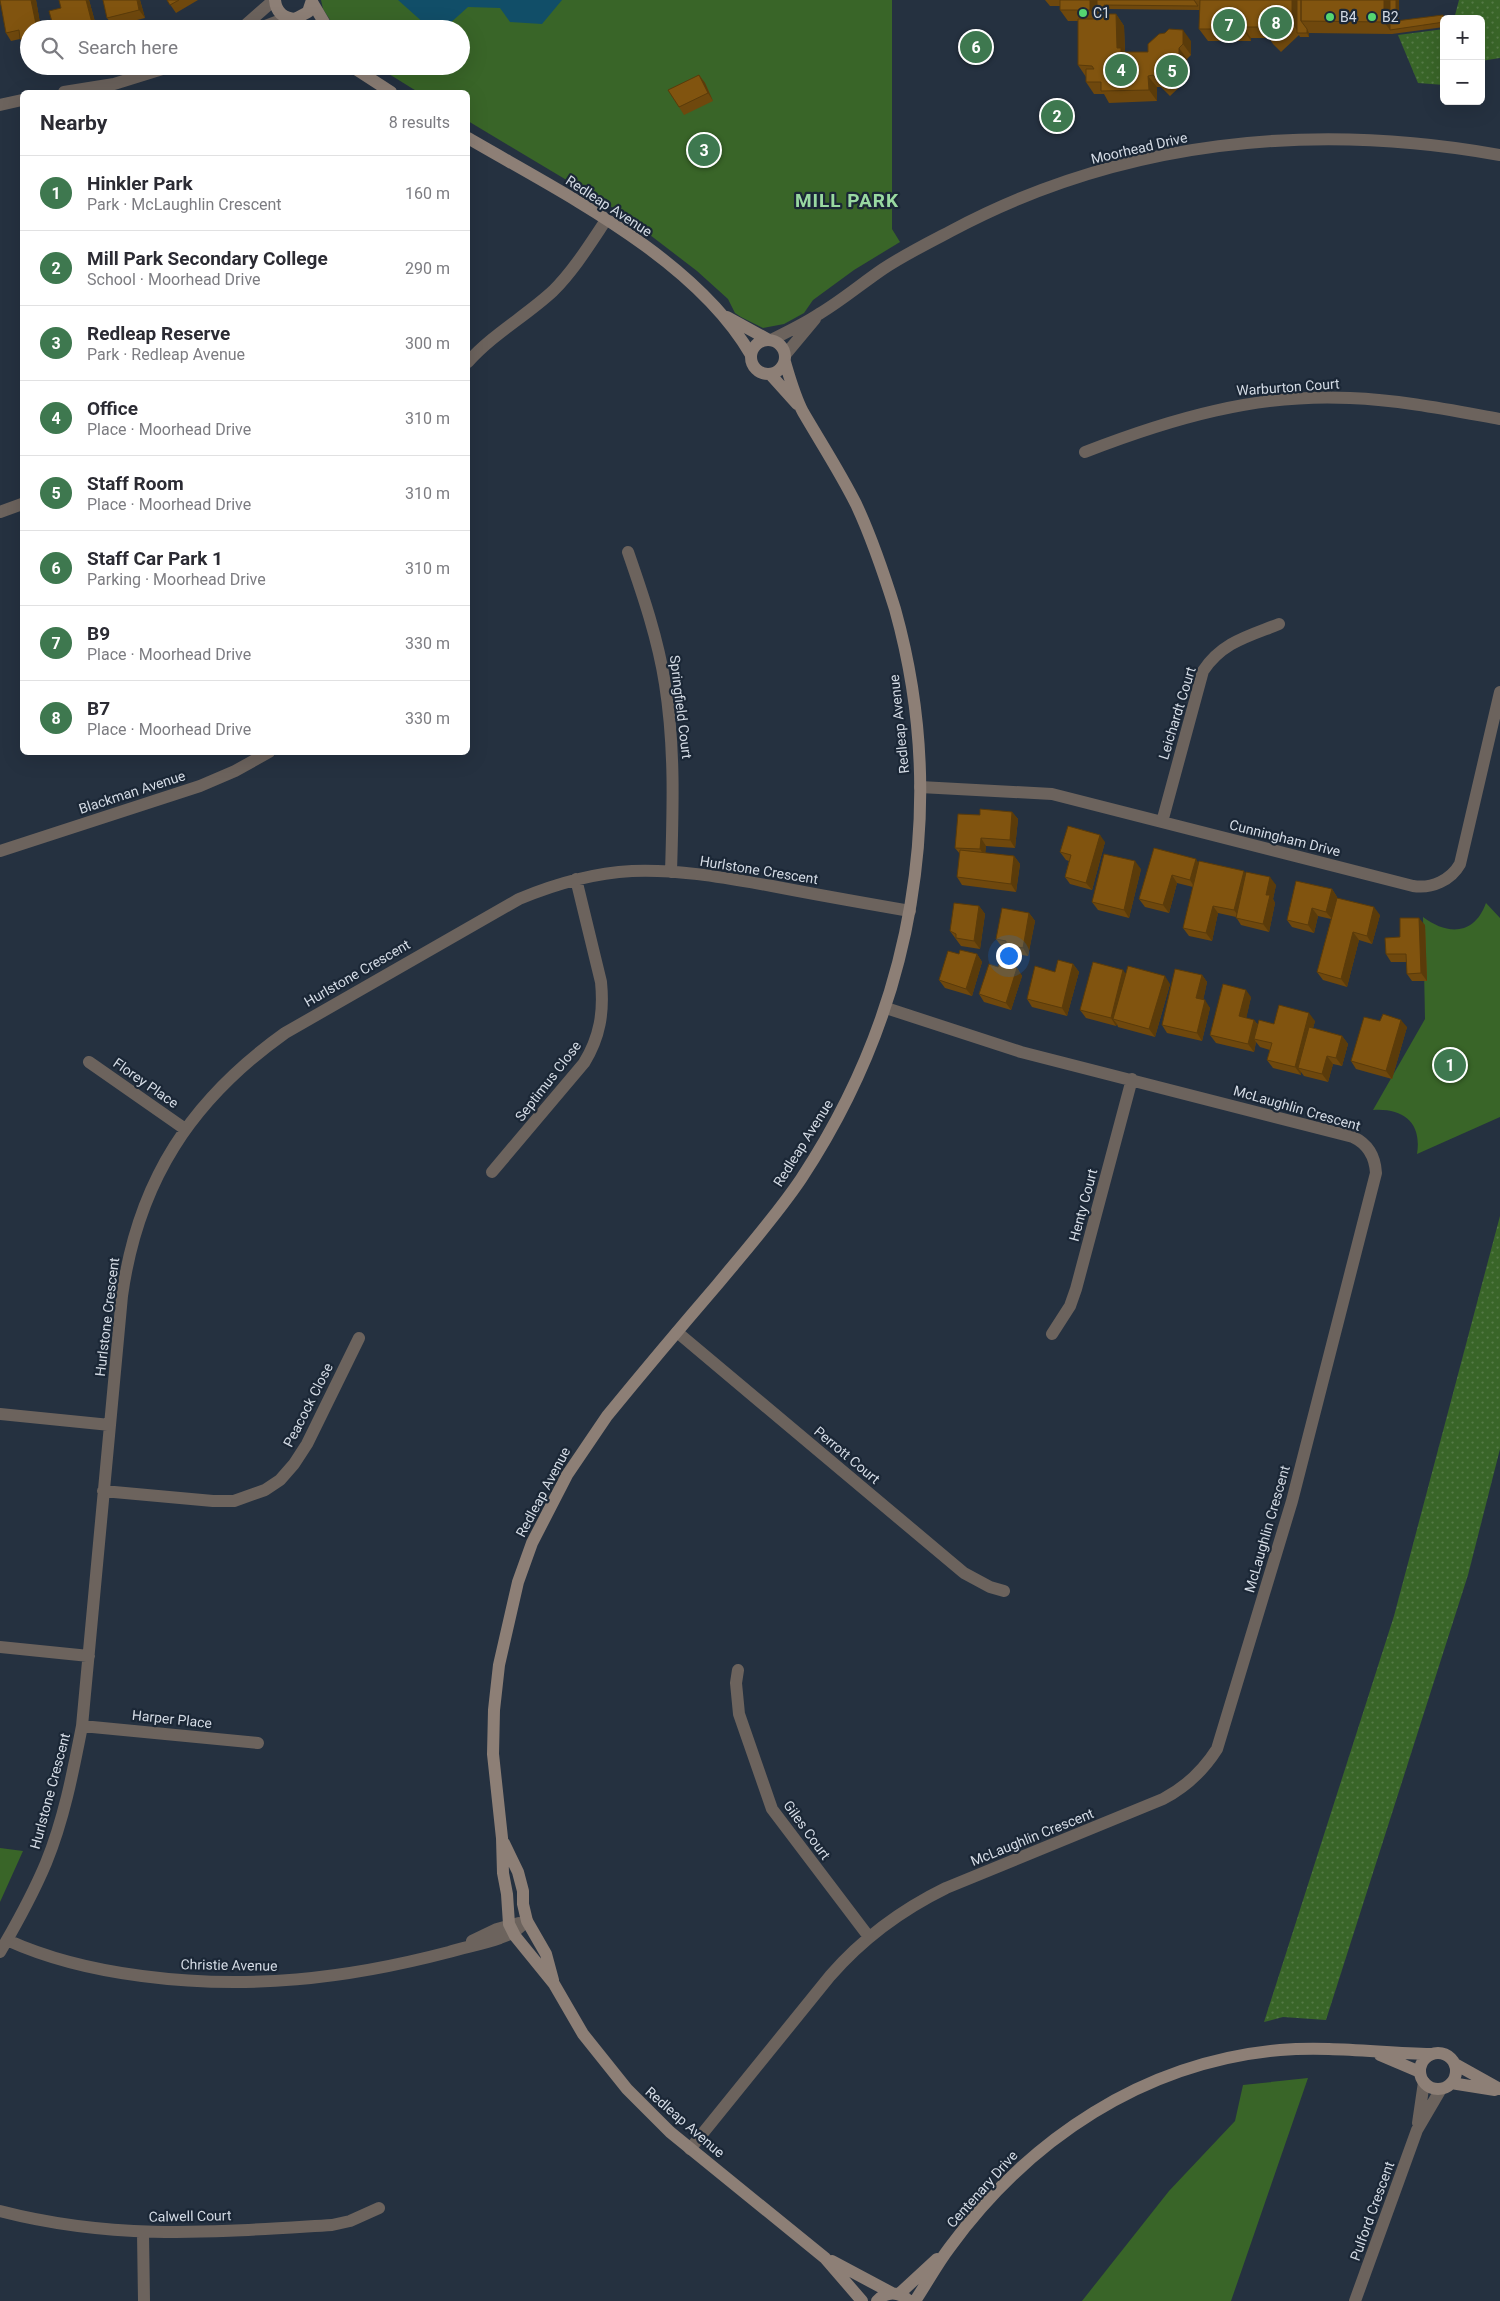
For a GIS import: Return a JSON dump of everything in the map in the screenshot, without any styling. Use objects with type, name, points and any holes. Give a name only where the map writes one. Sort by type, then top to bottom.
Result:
[{"type":"street","points":[[252,20],[275,0],[278,10],[290,20]]},
{"type":"street","points":[[282,20],[304,16],[312,1]]},
{"type":"street","points":[[312,1],[323,20]]},
{"type":"street","points":[[76,90],[114,84],[143,75]]},
{"type":"street","points":[[366,75],[388,90]]},
{"type":"street","points":[[0,105],[20,100]]},
{"type":"street","name":"Redleap Avenue","points":[[470,139],[606,220],[647,248],[723,314],[751,355]]},
{"type":"street","name":"Moorhead Drive","points":[[770,340],[818,315],[884,269],[989,212],[1021,197],[1116,166],[1221,145],[1291,139],[1391,141],[1454,147],[1500,156]]},
{"type":"street","points":[[470,360],[495,335],[554,290],[570,271],[606,220]]},
{"type":"street","name":"Redleap Avenue","points":[[723,314],[770,340]]},
{"type":"street","name":"Moorhead Drive","points":[[785,359],[818,315]]},
{"type":"street","points":[[770,340],[780,345],[785,359],[779,370],[770,374],[757,370],[752,364],[751,355],[755,346],[770,340]]},
{"type":"street","name":"Redleap Avenue","points":[[785,359],[802,409],[856,504],[892,600],[905,648],[918,733],[920,787],[918,839],[910,911],[886,1008],[847,1101],[800,1181],[770,1221],[607,1416],[571,1467],[543,1520],[518,1582],[499,1665],[494,1710],[494,1754],[502,1838],[503,1872],[511,1929],[554,1984],[583,2034],[603,2062],[649,2112],[690,2149],[825,2258],[862,2301]]},
{"type":"street","name":"Redleap Avenue","points":[[770,374],[802,409]]},
{"type":"street","name":"Warburton Court","points":[[1085,452],[1166,422],[1206,412],[1248,403],[1304,398],[1388,400],[1500,419]]},
{"type":"street","points":[[0,512],[20,505]]},
{"type":"street","name":"Springfield Court","points":[[628,552],[645,601],[665,682],[673,760],[671,872]]},
{"type":"street","name":"Leichardt Court","points":[[1162,822],[1203,671],[1212,657],[1223,648],[1279,624]]},
{"type":"street","name":"Cunningham Drive","points":[[920,787],[1052,794],[1413,886],[1431,885],[1451,875],[1460,864],[1500,692]]},
{"type":"street","name":"Blackman Avenue","points":[[0,851],[200,786],[236,771],[264,755]]},
{"type":"street","name":"Hurlstone Crescent","points":[[0,1952],[46,1863],[72,1778],[82,1726],[122,1296],[132,1240],[153,1185],[185,1129],[211,1096],[234,1072],[285,1033],[493,912],[541,890],[576,879],[632,871],[671,872],[731,879],[910,911]]},
{"type":"street","name":"Septimus Close","points":[[492,1172],[584,1064],[594,1048],[602,1017],[601,982],[576,879]]},
{"type":"street","name":"McLaughlin Crescent","points":[[690,2149],[846,1957],[869,1937],[903,1912],[938,1892],[1177,1791],[1203,1768],[1217,1749],[1292,1501],[1373,1184],[1375,1163],[1366,1146],[1353,1137],[1001,1046],[886,1008]]},
{"type":"street","name":"Florey Place","points":[[89,1062],[185,1129]]},
{"type":"street","name":"Henty Court","points":[[1052,1334],[1070,1306],[1076,1289],[1132,1079]]},
{"type":"street","name":"Perrott Court","points":[[677,1332],[964,1573],[976,1581],[1004,1591]]},
{"type":"street","name":"Peacock Close","points":[[103,1491],[213,1502],[234,1501],[265,1490],[280,1480],[294,1464],[307,1444],[359,1338]]},
{"type":"street","points":[[0,1414],[110,1425]]},
{"type":"street","points":[[0,1647],[89,1656]]},
{"type":"street","name":"Giles Court","points":[[738,1670],[736,1683],[739,1714],[772,1809],[869,1937]]},
{"type":"street","name":"Harper Place","points":[[82,1726],[258,1743]]},
{"type":"street","name":"Redleap Avenue","points":[[502,1838],[518,1872],[527,1921],[546,1954],[554,1984]]},
{"type":"street","name":"Christie Avenue","points":[[7,1940],[48,1957],[81,1966],[153,1978],[219,1983],[260,1983],[342,1976],[382,1968],[491,1942],[527,1921]]},
{"type":"street","name":"Centenary Drive","points":[[915,2301],[950,2247],[989,2199],[1039,2151],[1088,2114],[1145,2084],[1202,2064],[1264,2052],[1299,2049],[1431,2054]]},
{"type":"street","name":"Centenary Drive","points":[[1373,2053],[1422,2077]]},
{"type":"street","points":[[1442,2053],[1448,2055],[1455,2064],[1500,2090],[1446,2086],[1434,2089],[1422,2077],[1423,2061],[1431,2054],[1442,2053]]},
{"type":"street","points":[[1446,2086],[1456,2074],[1455,2064]]},
{"type":"street","name":"Pulford Crescent","points":[[1417,2130],[1422,2077]]},
{"type":"street","name":"Pulford Crescent","points":[[1355,2301],[1417,2130],[1446,2086]]},
{"type":"street","name":"Calwell Court","points":[[0,2211],[76,2227],[143,2233],[190,2233],[332,2225],[350,2221],[379,2208]]},
{"type":"street","points":[[143,2233],[144,2301]]},
{"type":"street","name":"Centenary Drive","points":[[877,2301],[886,2294],[900,2296],[950,2247]]},
{"type":"street","name":"Redleap Avenue","points":[[825,2258],[900,2296]]},
{"type":"green space","points":[[321,0],[892,0],[892,229],[900,242],[854,270],[813,300],[804,313],[784,324],[763,328],[735,313],[728,299],[697,271],[620,212],[470,122],[470,90],[415,90],[391,75],[470,75],[470,20],[330,20],[323,9]]},
{"type":"green space","points":[[1459,0],[1500,0],[1500,58],[1485,60],[1485,15],[1455,15]]},
{"type":"green space","points":[[1440,30],[1440,85],[1418,83],[1398,35]]},
{"type":"green space","points":[[1486,903],[1500,918],[1500,1117],[1417,1154],[1417,1134],[1408,1120],[1394,1112],[1373,1110],[1425,1019],[1423,917],[1441,927],[1459,929],[1467,927],[1474,922],[1481,914]]},
{"type":"green space","points":[[1500,1216],[1500,1449],[1468,1575],[1326,2020],[1283,2017],[1264,2022],[1394,1616]]},
{"type":"green space","points":[[0,1848],[23,1851],[0,1902]]},
{"type":"green space","points":[[1308,2078],[1231,2301],[1082,2301],[1169,2191],[1235,2121],[1243,2085]]},
{"type":"water","points":[[398,0],[562,0],[542,24],[510,22],[500,8],[468,7],[454,20],[420,20]]},
{"type":"building","points":[[0,0],[31,0],[35,20],[20,20],[20,39],[19,30],[6,33]]},
{"type":"building","points":[[59,0],[86,0],[91,20],[52,20],[49,11],[61,8]]},
{"type":"building","points":[[103,0],[137,0],[139,10],[107,18]]},
{"type":"building","points":[[167,0],[179,0],[170,5]]},
{"type":"building","points":[[1060,0],[1090,0],[1090,10],[1060,10]]},
{"type":"building","points":[[1097,0],[1194,0],[1198,6],[1104,5],[1104,14],[1098,14],[1097,19]]},
{"type":"building","points":[[1200,0],[1292,0],[1292,23],[1273,41],[1265,32],[1265,27],[1199,29]]},
{"type":"building","points":[[1297,0],[1301,0],[1301,21],[1307,29],[1307,33],[1297,33]]},
{"type":"building","points":[[1301,0],[1384,0],[1384,22],[1301,21]]},
{"type":"building","points":[[1390,0],[1396,0],[1396,21],[1440,15],[1440,23],[1390,30]]},
{"type":"building","points":[[1098,14],[1116,14],[1117,48],[1121,48],[1121,52],[1148,52],[1148,44],[1159,34],[1165,33],[1169,29],[1183,30],[1183,44],[1179,48],[1179,67],[1162,84],[1153,75],[1148,76],[1149,90],[1101,91],[1101,82],[1086,82],[1086,69],[1094,69],[1092,66],[1078,65],[1078,19],[1097,19]]},
{"type":"building","points":[[699,75],[708,93],[679,107],[668,90]]},
{"type":"building","points":[[980,809],[1012,812],[1010,840],[981,838],[980,849],[955,848],[958,814],[980,815]]},
{"type":"building","points":[[1068,826],[1100,835],[1086,883],[1065,877],[1071,855],[1060,852]]},
{"type":"building","points":[[1154,848],[1196,859],[1190,880],[1172,875],[1163,905],[1139,899]]},
{"type":"building","points":[[960,850],[1014,856],[1011,884],[957,877]]},
{"type":"building","points":[[1104,854],[1135,861],[1124,910],[1092,902]]},
{"type":"building","points":[[1199,861],[1244,871],[1234,910],[1213,906],[1206,933],[1183,928]]},
{"type":"building","points":[[1246,872],[1270,877],[1266,895],[1270,895],[1263,924],[1236,918]]},
{"type":"building","points":[[1296,881],[1332,889],[1326,912],[1312,908],[1308,925],[1287,920]]},
{"type":"building","points":[[1337,898],[1374,907],[1367,936],[1353,932],[1341,979],[1317,972]]},
{"type":"building","points":[[954,903],[979,906],[974,941],[956,938],[956,934],[950,931]]},
{"type":"building","points":[[1002,908],[1029,913],[1023,948],[1006,945],[1006,941],[996,939]]},
{"type":"building","points":[[1400,918],[1419,918],[1421,973],[1407,974],[1406,954],[1386,954],[1385,938],[1400,937]]},
{"type":"building","points":[[960,950],[977,954],[966,989],[939,980],[948,951],[959,954]]},
{"type":"building","points":[[1058,960],[1073,964],[1062,1008],[1027,999],[1035,966],[1055,972]]},
{"type":"building","points":[[1000,962],[1017,968],[1006,1003],[979,994],[989,964],[998,967]]},
{"type":"building","points":[[1093,962],[1123,970],[1111,1018],[1080,1010]]},
{"type":"building","points":[[1128,966],[1165,976],[1149,1029],[1113,1019]]},
{"type":"building","points":[[1175,969],[1202,975],[1196,998],[1205,1000],[1197,1033],[1162,1025]]},
{"type":"building","points":[[1223,984],[1246,990],[1239,1016],[1254,1020],[1248,1044],[1210,1035]]},
{"type":"building","points":[[1279,1005],[1309,1013],[1295,1067],[1267,1060],[1272,1043],[1254,1039],[1259,1020],[1274,1024]]},
{"type":"building","points":[[1383,1014],[1401,1020],[1386,1071],[1351,1061],[1364,1017],[1380,1021]]},
{"type":"building","points":[[1309,1027],[1342,1036],[1336,1058],[1327,1056],[1322,1074],[1298,1068]]},
{"type":"place","name":"C1","points":[[1083,13]]},
{"type":"place","name":"B4","points":[[1330,17]]},
{"type":"place","name":"B2","points":[[1372,17]]},
{"type":"place","name":"B7","points":[[1276,23]]},
{"type":"place","name":"B9","points":[[1229,25]]},
{"type":"place","name":"Staff Car Park 1","points":[[976,47]]},
{"type":"place","name":"Office","points":[[1121,70]]},
{"type":"place","name":"Staff Room","points":[[1172,71]]},
{"type":"place","name":"Mill Park Secondary College","points":[[1057,116]]},
{"type":"place","name":"Redleap Reserve","points":[[704,150]]},
{"type":"place","name":"Hinkler Park","points":[[1450,1065]]},
{"type":"district","name":"MILL PARK","points":[[847,200]]}]
